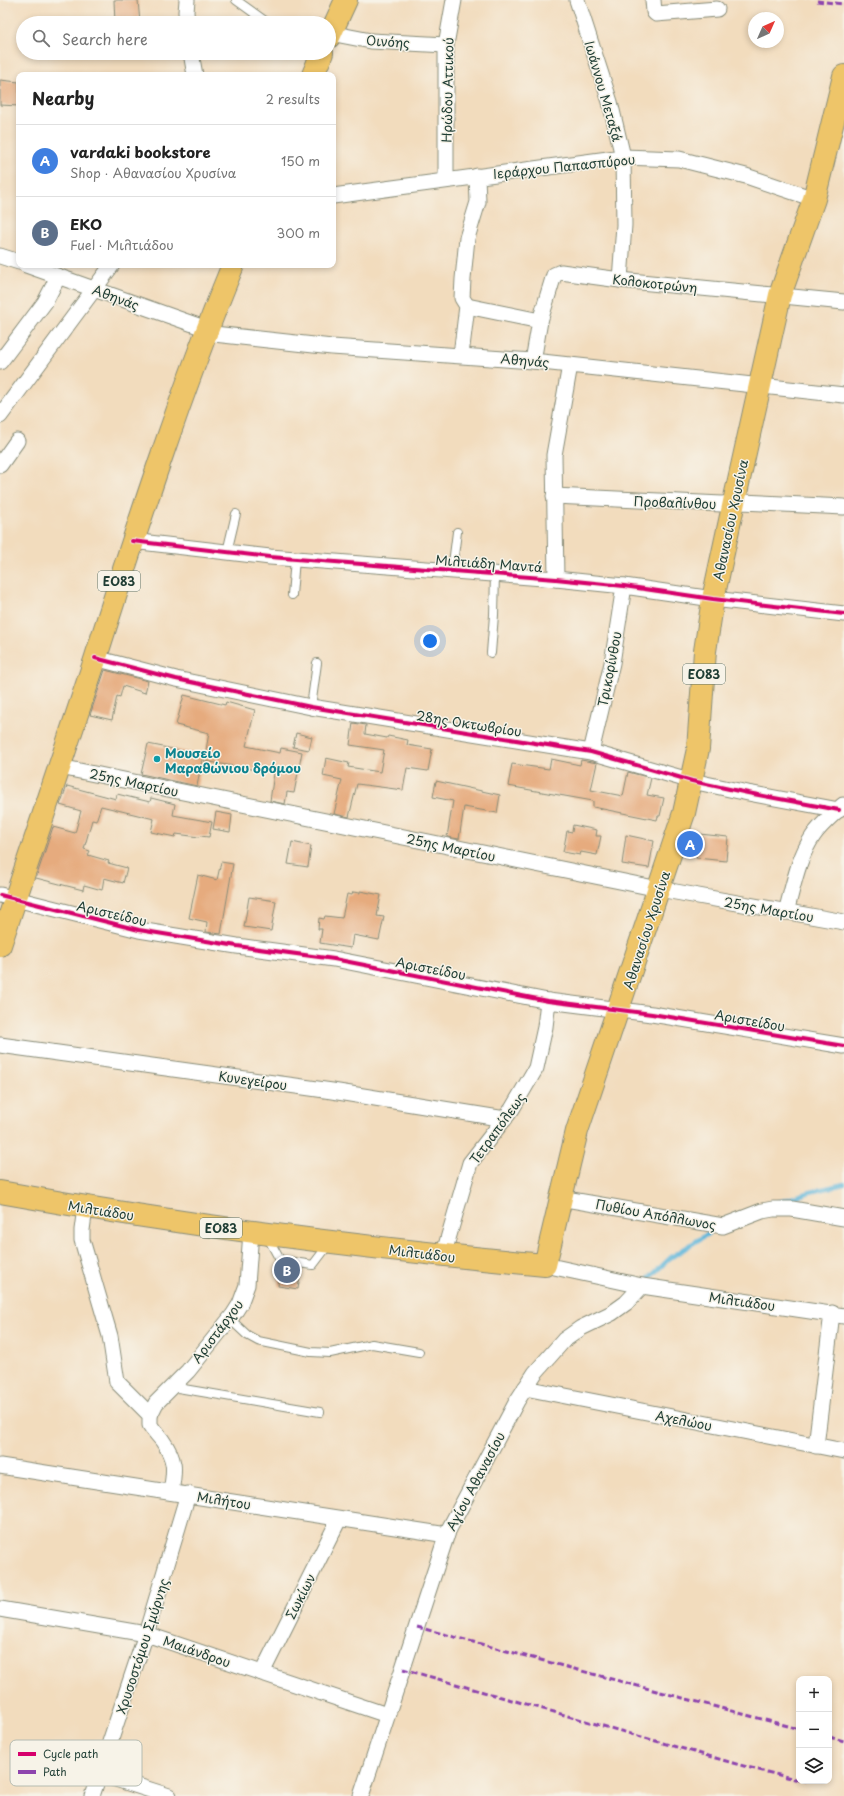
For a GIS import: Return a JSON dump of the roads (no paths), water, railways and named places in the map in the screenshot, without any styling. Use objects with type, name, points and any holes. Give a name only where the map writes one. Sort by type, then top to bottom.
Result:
[{"type":"main road","points":[[336,22],[346,0]]},
{"type":"main road","points":[[314,72],[319,60]]},
{"type":"main road","name":"Αθανασίου Χρυσίνα","points":[[545,1265],[577,1131],[619,1010],[684,813],[692,781],[701,722],[705,651],[713,600],[734,502],[780,295],[814,199],[844,76]]},
{"type":"main road","name":"ΕΟ83","points":[[0,945],[8,898],[60,767],[132,542],[206,331],[232,268]]},
{"type":"main road","name":"Μιλτιάδου","points":[[0,1192],[85,1208],[258,1233],[443,1256],[545,1265]]},
{"type":"street","points":[[186,16],[187,0]]},
{"type":"street","name":"Ηρώδου Αττικού","points":[[446,180],[446,44],[454,0]]},
{"type":"street","name":"Ιωάννου Μεταξά","points":[[577,0],[610,102],[623,157],[624,225],[620,280]]},
{"type":"street","points":[[653,0],[654,12],[656,14],[717,9]]},
{"type":"street","name":"Οινόης","points":[[336,36],[371,41],[446,44]]},
{"type":"street","points":[[193,60],[195,72]]},
{"type":"street","name":"Ιεράρχου Παπασπύρου","points":[[336,196],[623,157],[679,159],[746,176],[814,199]]},
{"type":"street","points":[[477,176],[478,202],[466,238],[462,298],[468,306],[540,321]]},
{"type":"street","points":[[0,256],[16,261]]},
{"type":"street","name":"Αθηνάς","points":[[35,268],[206,331],[332,347],[533,361],[844,395]]},
{"type":"street","points":[[0,416],[110,268]]},
{"type":"street","name":"Κολοκοτρώνη","points":[[533,361],[540,321],[554,275],[562,272],[620,280],[844,302]]},
{"type":"street","points":[[0,362],[45,302],[58,276]]},
{"type":"street","points":[[461,355],[468,306]]},
{"type":"street","points":[[556,579],[554,455],[570,365]]},
{"type":"street","points":[[0,465],[17,441]]},
{"type":"street","name":"Προβαλίνθου","points":[[554,496],[722,504],[734,502],[844,507]]},
{"type":"street","name":"Μιλτιάδη Μαντά","points":[[132,542],[295,559],[556,579],[624,586],[713,600],[844,614]]},
{"type":"street","name":"Τρικορίνθου","points":[[591,752],[612,663],[624,586]]},
{"type":"street","name":"28ης Οκτωβρίου","points":[[95,658],[176,679],[311,707],[591,752],[692,781],[748,793],[841,807]]},
{"type":"street","name":"25ης Μαρτίου","points":[[60,767],[659,889],[844,922]]},
{"type":"street","points":[[786,912],[801,859],[808,844],[818,830],[841,807]]},
{"type":"street","name":"Αριστείδου","points":[[8,898],[139,930],[237,946],[334,959],[548,1001],[652,1014],[844,1046]]},
{"type":"street","name":"Τετραπόλεως","points":[[443,1256],[470,1163],[505,1119],[520,1097],[536,1068],[545,1027],[548,1001]]},
{"type":"street","name":"Κυνεγείρου","points":[[0,1045],[332,1091],[505,1119]]},
{"type":"street","name":"Πυθίου Απόλλωνος","points":[[560,1198],[723,1226],[762,1211],[773,1209],[792,1209],[844,1218]]},
{"type":"street","points":[[85,1208],[82,1240],[110,1336],[118,1382],[150,1415],[150,1425],[162,1439],[174,1462],[172,1492]]},
{"type":"street","name":"Αριστάρχου","points":[[150,1415],[156,1403],[172,1387],[230,1319],[240,1304],[247,1285],[258,1233]]},
{"type":"street","name":"Μιλτιάδου","points":[[545,1265],[642,1286],[838,1315]]},
{"type":"street","name":"Αγίου Αθανασίου","points":[[362,1796],[387,1715],[447,1535],[452,1523],[525,1388],[564,1340],[581,1328],[612,1313],[626,1303],[642,1286]]},
{"type":"street","points":[[816,1446],[838,1315]]},
{"type":"street","name":"Αχελώου","points":[[525,1388],[844,1452]]},
{"type":"street","name":"Μιλήτου","points":[[0,1466],[447,1535]]},
{"type":"street","name":"Χρυσοστόμου Σμύρνης","points":[[111,1740],[146,1634],[188,1494]]},
{"type":"street","name":"Σωκίων","points":[[262,1673],[339,1519]]},
{"type":"street","name":"Μαιάνδρου","points":[[0,1608],[146,1634],[387,1715]]},
{"type":"street","name":"Χρυσοστόμου Σμύρνης","points":[[92,1796],[96,1786]]},
{"type":"street","points":[[131,1786],[146,1792],[169,1796]]},
{"type":"lane","points":[[236,0],[258,16]]},
{"type":"lane","points":[[226,552],[236,514]]},
{"type":"lane","points":[[452,571],[457,532]]},
{"type":"lane","points":[[292,595],[295,559]]},
{"type":"lane","points":[[491,653],[495,574]]},
{"type":"lane","points":[[311,707],[317,663]]},
{"type":"lane","points":[[230,1319],[247,1335],[258,1341],[311,1352],[330,1353],[369,1344],[419,1352]]},
{"type":"lane","points":[[172,1387],[320,1412]]},
{"type":"waterway","points":[[777,1203],[810,1192],[844,1184]]},
{"type":"waterway","points":[[645,1282],[670,1258],[709,1233]]},
{"type":"place","name":"Μουσείο Μαραθώνιου δρόμου","points":[[157,759]]},
{"type":"place","name":"vardaki bookstore","points":[[690,844]]},
{"type":"place","name":"EKO","points":[[287,1270]]}]
